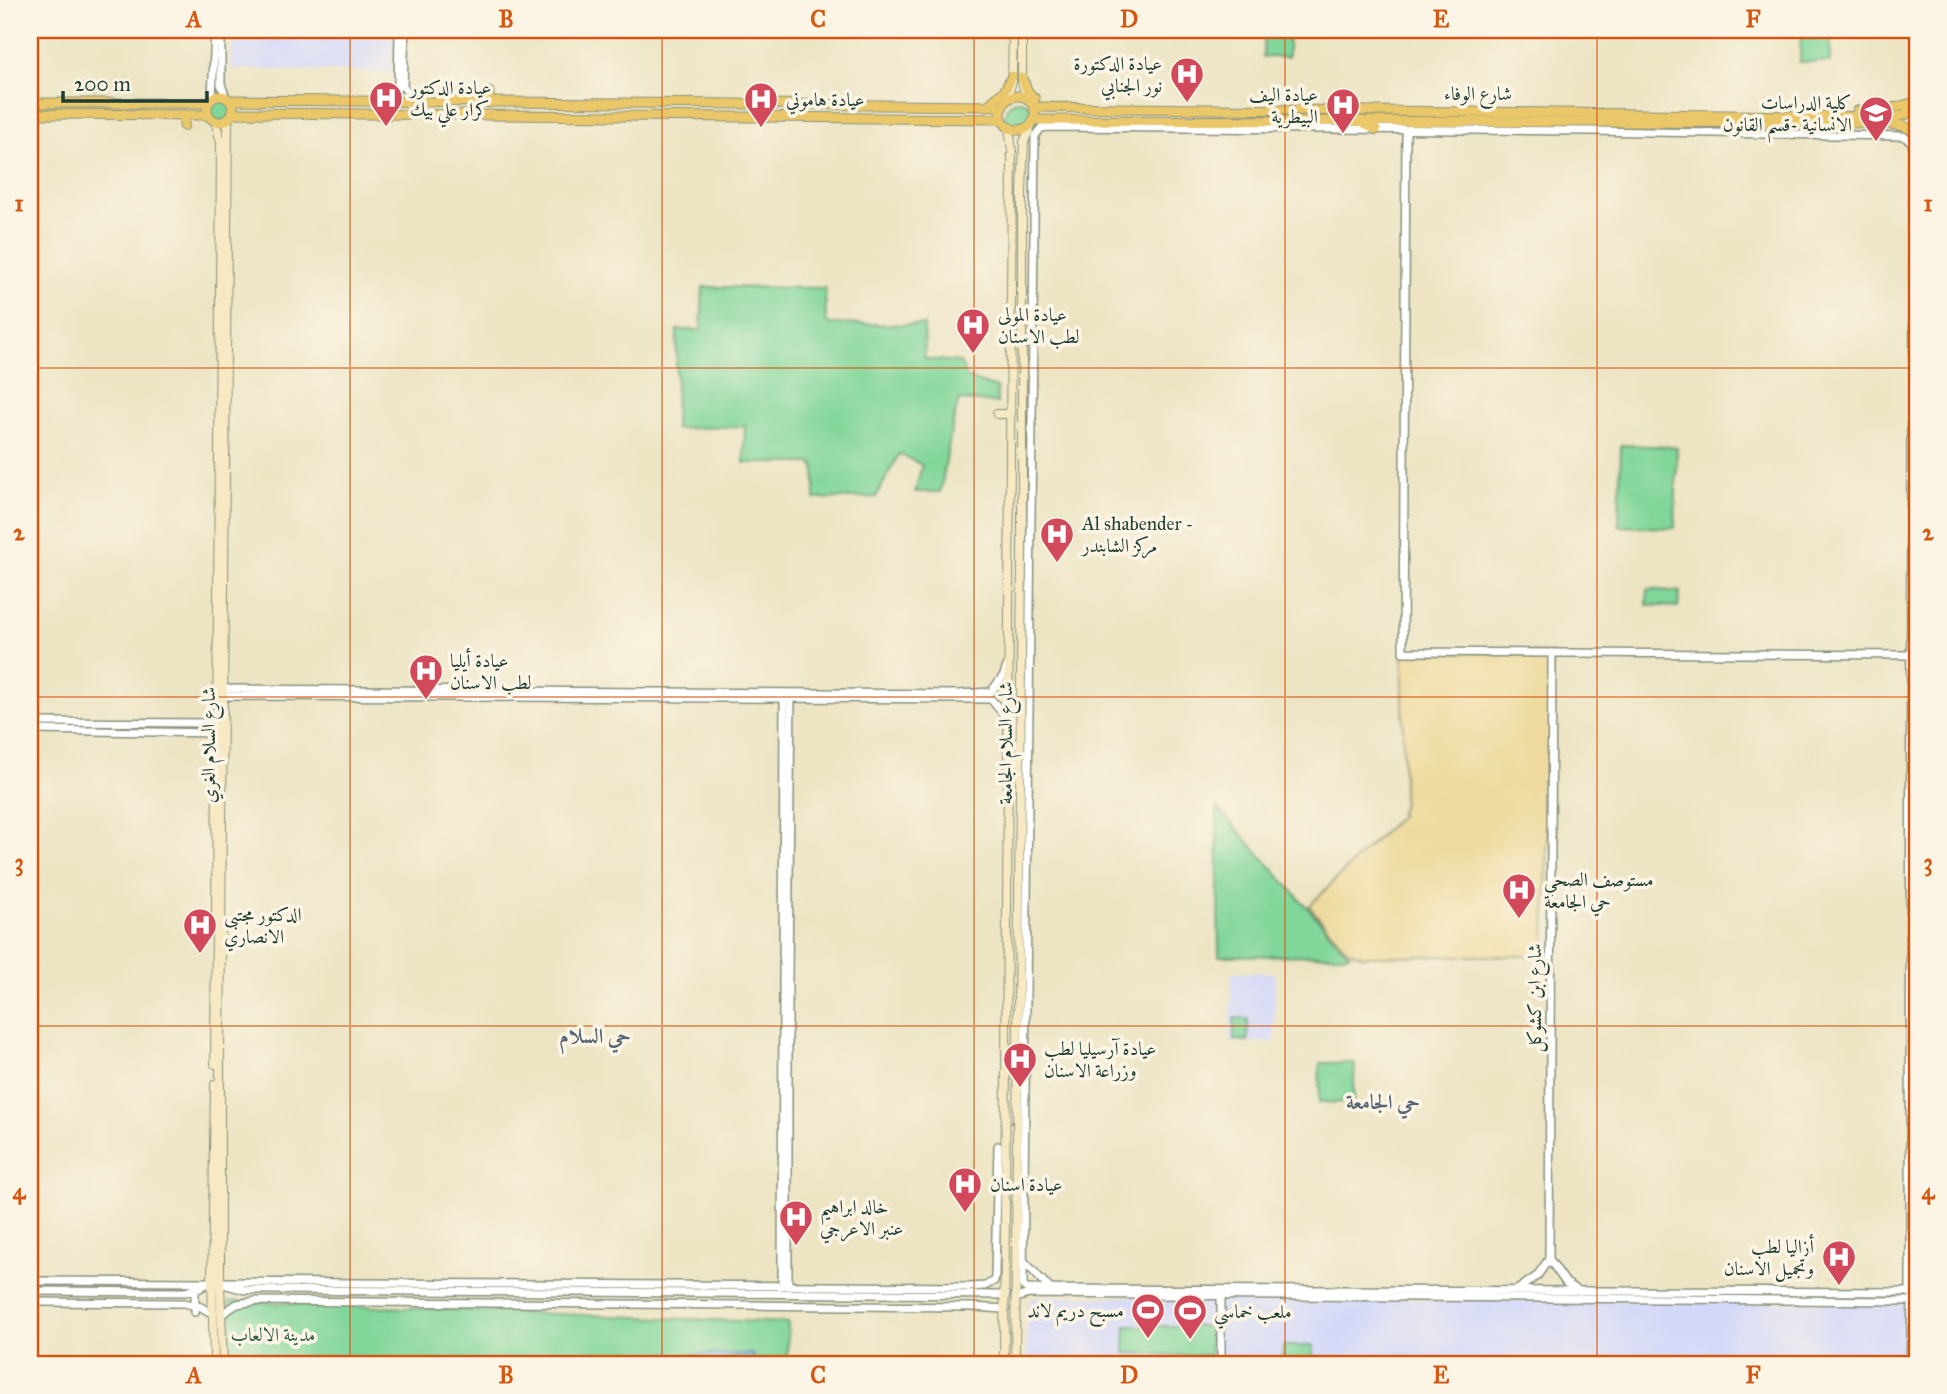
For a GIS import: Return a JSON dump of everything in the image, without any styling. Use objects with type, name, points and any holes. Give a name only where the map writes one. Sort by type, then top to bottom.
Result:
[{"type":"main road","points":[[1005,123],[1004,103],[1012,76],[1013,30]]},
{"type":"main road","points":[[30,114],[184,115],[222,120],[529,115],[880,118],[1005,123],[1023,130],[1033,122],[1034,107],[1027,98],[1022,78],[1022,30]]},
{"type":"main road","points":[[987,107],[1005,90],[1012,76]]},
{"type":"main road","points":[[1022,78],[1032,98],[1053,108]]},
{"type":"main road","points":[[489,92],[489,103]]},
{"type":"main road","points":[[30,103],[210,100],[218,96],[228,99],[489,103],[771,100],[903,106],[930,102],[987,107],[1004,103],[1016,96],[1027,98]]},
{"type":"main road","points":[[222,120],[232,105],[228,99]]},
{"type":"main road","points":[[210,100],[222,120]]},
{"type":"main road","points":[[1714,114],[1729,110],[1875,110],[1917,102]]},
{"type":"main road","name":"شارع الوفاء","points":[[1034,107],[1153,108],[1199,104],[1536,106],[1714,114],[1894,117],[1912,113],[1917,102]]},
{"type":"main road","points":[[100,115],[110,111],[129,111],[131,108],[126,103]]},
{"type":"main road","points":[[528,103],[533,108],[529,115]]},
{"type":"main road","points":[[558,103],[554,109],[560,116]]},
{"type":"main road","points":[[880,118],[905,116],[908,111],[903,106]]},
{"type":"main road","points":[[1127,120],[1122,117],[1123,113],[1149,111],[1153,108]]},
{"type":"main road","points":[[184,115],[184,127]]},
{"type":"main road","name":"شارع السلام الغري","points":[[221,1363],[216,1281],[219,857],[217,728],[224,350],[222,120]]},
{"type":"main road","name":"شارع الوفاء","points":[[1033,122],[1097,124],[1127,120],[1262,125],[1359,121],[1434,126],[1653,122],[1885,123],[1915,132]]},
{"type":"main road","points":[[1359,121],[1376,130]]},
{"type":"main road","name":"شارع السلام الجامعة","points":[[1015,1364],[1022,1294],[1017,1213],[1022,1012],[1019,892],[1025,691],[1022,553],[1027,431],[1022,201],[1024,142],[1033,122]]},
{"type":"main road","points":[[1653,122],[1672,127],[1895,129],[1915,132]]},
{"type":"main road","name":"شارع السلام الجامعة","points":[[1004,1364],[1012,201],[1012,144],[1005,123]]},
{"type":"main road","points":[[1012,201],[1017,198],[1022,201]]},
{"type":"main road","points":[[1000,263],[1011,271]]},
{"type":"main road","points":[[1022,297],[1032,297]]},
{"type":"main road","points":[[997,414],[1011,414]]},
{"type":"main road","points":[[1009,552],[1014,556],[1022,553]]},
{"type":"main road","points":[[1009,570],[1017,566],[1022,570]]},
{"type":"main road","name":"شارع السلام الغري","points":[[219,857],[224,692],[221,587]]},
{"type":"main road","points":[[1007,892],[1012,896],[1019,892]]},
{"type":"main road","points":[[1007,911],[1013,907],[1019,910]]},
{"type":"main road","points":[[1006,1117],[1014,1119],[1018,1116]]},
{"type":"main road","points":[[1006,1135],[1013,1131],[1021,1135]]},
{"type":"main road","points":[[1017,1213],[1022,1223]]},
{"type":"street","points":[[210,100],[215,30]]},
{"type":"street","points":[[221,30],[221,84],[228,99]]},
{"type":"street","points":[[399,30],[403,86],[427,101]]},
{"type":"street","points":[[383,101],[398,90],[405,30]]},
{"type":"street","points":[[1022,1294],[1022,1012],[1029,795],[1025,691],[1027,431],[1035,136],[1041,128],[1097,124],[1262,125],[1406,131],[1434,126],[1886,135],[1907,138],[1913,146],[1917,448]]},
{"type":"street","points":[[1406,131],[1403,652],[1915,655]]},
{"type":"street","points":[[1910,1364],[1915,655],[1911,426],[1915,415]]},
{"type":"street","name":"شارع ابن كشوكل","points":[[1549,1259],[1552,653]]},
{"type":"street","points":[[991,696],[1007,665]]},
{"type":"street","points":[[224,692],[991,696]]},
{"type":"street","points":[[756,695],[787,698],[991,696]]},
{"type":"street","points":[[991,696],[1007,719]]},
{"type":"street","points":[[785,1286],[787,698]]},
{"type":"street","points":[[30,722],[217,728]]},
{"type":"street","points":[[30,730],[217,728]]},
{"type":"street","points":[[1911,1303],[1914,1294],[1917,817]]},
{"type":"street","points":[[30,1291],[195,1287],[216,1281],[608,1293],[970,1287],[991,1284],[995,1276],[998,1146]]},
{"type":"street","points":[[1022,1259],[1050,1288]]},
{"type":"street","points":[[1514,1292],[1528,1283],[1549,1259],[1566,1283],[1581,1292]]},
{"type":"street","points":[[30,1281],[195,1287]]},
{"type":"street","points":[[47,1281],[47,1291]]},
{"type":"street","points":[[216,1281],[238,1289],[273,1290],[785,1286],[816,1290],[1006,1295]]},
{"type":"street","points":[[195,1287],[195,1309]]},
{"type":"street","points":[[1022,1294],[1050,1288],[1221,1293]]},
{"type":"street","points":[[273,1290],[269,1296],[273,1301]]},
{"type":"street","points":[[1435,1294],[1581,1292],[1694,1295]]},
{"type":"street","points":[[1022,1294],[1856,1296],[1910,1292]]},
{"type":"street","points":[[607,1305],[612,1299],[608,1293]]},
{"type":"street","points":[[632,1293],[628,1299],[632,1306]]},
{"type":"street","points":[[1221,1293],[1221,1364]]},
{"type":"street","points":[[950,1295],[954,1301],[950,1307]]},
{"type":"street","points":[[1856,1296],[1911,1303]]},
{"type":"street","points":[[30,1302],[184,1303],[195,1309],[217,1314],[237,1304],[273,1301],[1005,1309]]},
{"type":"street","points":[[47,1302],[47,1312]]},
{"type":"street","points":[[429,1302],[429,1312]]},
{"type":"street","points":[[816,1306],[817,1315]]},
{"type":"shaded area","points":[[232,30],[393,30],[392,72],[231,69]]},
{"type":"shaded area","points":[[1232,972],[1275,973],[1274,1042],[1230,1042]]},
{"type":"shaded area","points":[[1053,1296],[1908,1303],[1905,1364],[1026,1364],[1028,1304],[1033,1298]]},
{"type":"green space","points":[[1264,30],[1288,31],[1288,57],[1263,57]]},
{"type":"green space","points":[[1801,32],[1831,33],[1830,62],[1800,62]]},
{"type":"green space","points":[[220,97],[228,101],[232,109],[228,117],[220,121],[212,117],[208,109],[212,101]]},
{"type":"green space","points":[[1019,101],[1029,105],[1033,115],[1029,125],[1019,129],[1009,125],[1005,115],[1009,105]]},
{"type":"green space","points":[[703,287],[825,288],[826,321],[830,324],[924,325],[925,359],[960,362],[967,378],[997,388],[997,403],[959,400],[940,492],[915,492],[922,465],[899,454],[876,497],[815,499],[815,467],[812,463],[744,463],[745,426],[675,429],[677,330],[701,330]]},
{"type":"green space","points":[[1621,445],[1677,447],[1675,528],[1619,526]]},
{"type":"green space","points":[[1648,589],[1680,592],[1678,607],[1647,605]]},
{"type":"green space","points":[[1217,807],[1350,955],[1219,956]]},
{"type":"green space","points":[[1234,1018],[1248,1019],[1248,1041],[1234,1040]]},
{"type":"green space","points":[[1320,1063],[1355,1063],[1353,1103],[1319,1102]]},
{"type":"green space","name":"مدينة الالعاب","points":[[229,1301],[788,1323],[787,1364],[229,1364]]},
{"type":"green space","points":[[1126,1326],[1211,1326],[1210,1356],[1125,1353]]},
{"type":"green space","points":[[1283,1346],[1314,1346],[1313,1364],[1282,1364]]},
{"type":"sand","points":[[1403,652],[1552,653],[1545,956],[1364,956],[1347,950],[1309,906],[1399,817],[1403,802]]},
{"type":"water","points":[[684,1354],[753,1354],[753,1364],[683,1364]]},
{"type":"place","name":"عيادة الدكتورة نور الجنابي","points":[[1187,104]]},
{"type":"place","name":"عيادة الدكتور كرار علي بيك","points":[[386,128]]},
{"type":"place","name":"عيادة هاموني","points":[[761,129]]},
{"type":"place","name":"عيادة اليف البيطرية","points":[[1343,135]]},
{"type":"place","name":"كلية الدراسات الانسانية -قسم القانون","points":[[1876,143]]},
{"type":"place","name":"عيادة المولى لطب الاسنان","points":[[973,355]]},
{"type":"place","name":"Al shabender - مركز الشابندر","points":[[1057,564]]},
{"type":"place","name":"عيادة أيليا لطب الاسنان","points":[[426,701]]},
{"type":"place","name":"مستوصف الصحي حي الجامعة","points":[[1519,920]]},
{"type":"place","name":"الدكتور مجتبى الانصاري","points":[[200,955]]},
{"type":"place","name":"عيادة آرسيليا لطب وزراعة الاسنان","points":[[1020,1089]]},
{"type":"place","name":"عيادة اسنان","points":[[965,1214]]},
{"type":"place","name":"خالد ابراهيم عنبر الاعرجي","points":[[796,1247]]},
{"type":"place","name":"أزاليا لطب وتجميل الاسنان","points":[[1839,1287]]},
{"type":"place","name":"مسبح دريم لاند","points":[[1148,1340]]},
{"type":"place","name":"ملعب خماسي","points":[[1190,1341]]},
{"type":"district","name":"حي السلام","points":[[595,1036]]},
{"type":"district","name":"حي الجامعة","points":[[1383,1102]]}]
